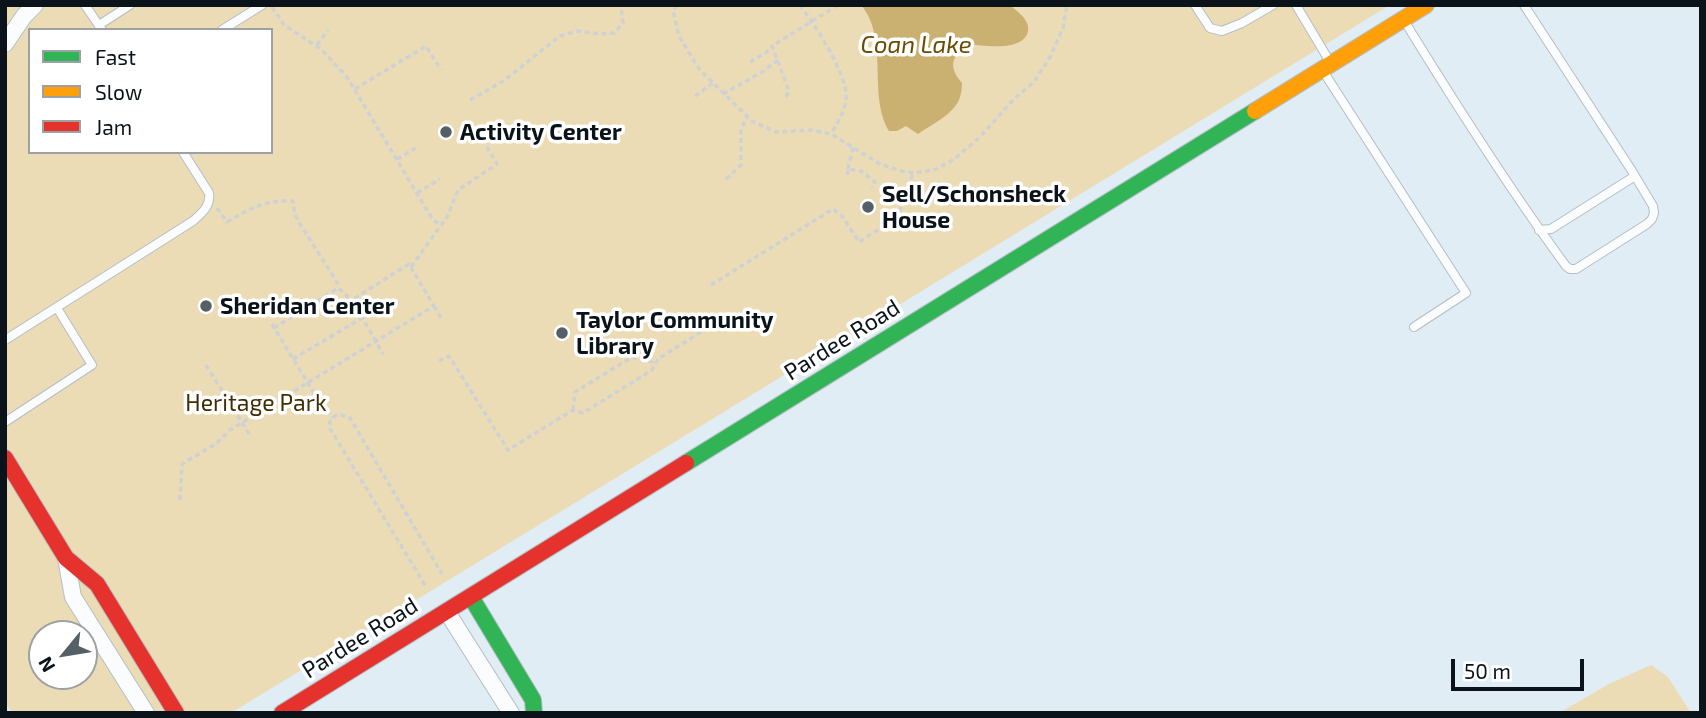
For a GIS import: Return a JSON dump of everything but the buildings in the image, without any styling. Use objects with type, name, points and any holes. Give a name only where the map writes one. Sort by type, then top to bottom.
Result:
[{"type":"main road","name":"Pardee Road","points":[[282,713],[1426,5]]},
{"type":"main road","points":[[5,458],[66,558],[97,584],[176,713]]},
{"type":"main road","points":[[471,597],[533,700],[534,713]]},
{"type":"street","points":[[5,44],[35,5]]},
{"type":"street","points":[[66,558],[73,597],[146,713]]},
{"type":"street","points":[[447,612],[511,713]]},
{"type":"lane","points":[[85,5],[100,27],[130,5]]},
{"type":"lane","points":[[225,28],[262,5]]},
{"type":"lane","points":[[1195,5],[1210,28],[1222,32],[1273,5]]},
{"type":"lane","points":[[1296,5],[1327,67],[1466,293],[1415,327]]},
{"type":"lane","points":[[1404,19],[1465,120],[1539,230],[1566,266],[1576,269],[1652,219],[1653,206],[1524,5]]},
{"type":"lane","points":[[5,340],[193,221],[206,209],[210,201],[209,193],[184,154]]},
{"type":"lane","points":[[1539,230],[1551,229],[1635,176]]},
{"type":"lane","points":[[5,422],[92,365],[57,308]]},
{"type":"path","points":[[271,5],[284,25],[317,46],[347,77],[433,220],[441,225]]},
{"type":"path","points":[[470,100],[502,82],[560,36],[577,31],[614,33],[623,23],[621,5]]},
{"type":"path","points":[[677,5],[673,11],[679,36],[699,69],[752,121],[776,132],[811,130],[831,134],[880,164],[913,173],[934,170],[953,160],[979,138],[1014,99],[1034,82],[1050,57],[1063,28],[1067,5]]},
{"type":"path","points":[[800,5],[839,69],[847,97],[841,117],[831,134]]},
{"type":"path","points":[[750,62],[838,5]]},
{"type":"path","points":[[317,46],[328,30]]},
{"type":"path","points":[[355,89],[426,46],[441,70]]},
{"type":"path","points":[[773,48],[789,91],[786,97]]},
{"type":"path","points":[[723,94],[778,60]]},
{"type":"path","points":[[695,96],[713,83]]},
{"type":"path","points":[[726,179],[740,165],[741,129],[747,117]]},
{"type":"path","points":[[397,159],[419,146]]},
{"type":"path","points":[[411,267],[447,217],[458,190],[497,164],[486,147]]},
{"type":"path","points":[[847,175],[853,147]]},
{"type":"path","points":[[848,169],[861,171],[875,182],[872,188]]},
{"type":"path","points":[[711,285],[833,209],[842,216],[859,243],[897,218],[913,173]]},
{"type":"path","points":[[416,193],[440,179]]},
{"type":"path","points":[[210,201],[227,222],[253,207],[279,200],[293,201],[295,215],[337,282],[338,288],[352,300],[383,354]]},
{"type":"path","points":[[352,300],[409,264],[441,318]]},
{"type":"path","points":[[338,288],[273,326],[331,418],[329,427],[425,585]]},
{"type":"path","points":[[180,500],[182,465],[216,444],[230,430],[434,306]]},
{"type":"path","points":[[293,359],[362,318]]},
{"type":"path","points":[[439,361],[449,355],[508,450],[573,410],[583,413],[652,370],[658,359],[720,320]]},
{"type":"path","points":[[573,410],[575,392],[632,357],[656,363]]},
{"type":"path","points":[[206,365],[251,437]]},
{"type":"path","points":[[331,418],[339,414],[350,418],[442,574]]},
{"type":"green space","name":"Heritage Park","points":[[5,5],[1390,5],[231,713],[12,713],[5,702]]},
{"type":"green space","points":[[1651,665],[1668,677],[1691,713],[1559,713],[1609,684]]},
{"type":"water","name":"Coan Lake","points":[[861,5],[1010,5],[1025,20],[1028,31],[1025,38],[1012,45],[969,44],[958,53],[953,62],[955,72],[962,83],[956,106],[918,134],[906,126],[897,131],[889,131],[879,100],[875,34]]},
{"type":"traffic: fast","points":[[686,463],[1255,111]]},
{"type":"traffic: fast","points":[[471,597],[533,700],[534,713]]},
{"type":"traffic: slow","points":[[1255,111],[1426,5]]},
{"type":"traffic: jam","points":[[5,458],[66,558],[97,584],[176,713]]},
{"type":"traffic: jam","points":[[282,713],[686,463]]},
{"type":"place","name":"Activity Center","points":[[446,132]]},
{"type":"place","name":"Sell/Schonsheck House","points":[[868,207]]},
{"type":"place","name":"Sheridan Center","points":[[206,306]]},
{"type":"place","name":"Taylor Community Library","points":[[562,333]]}]
